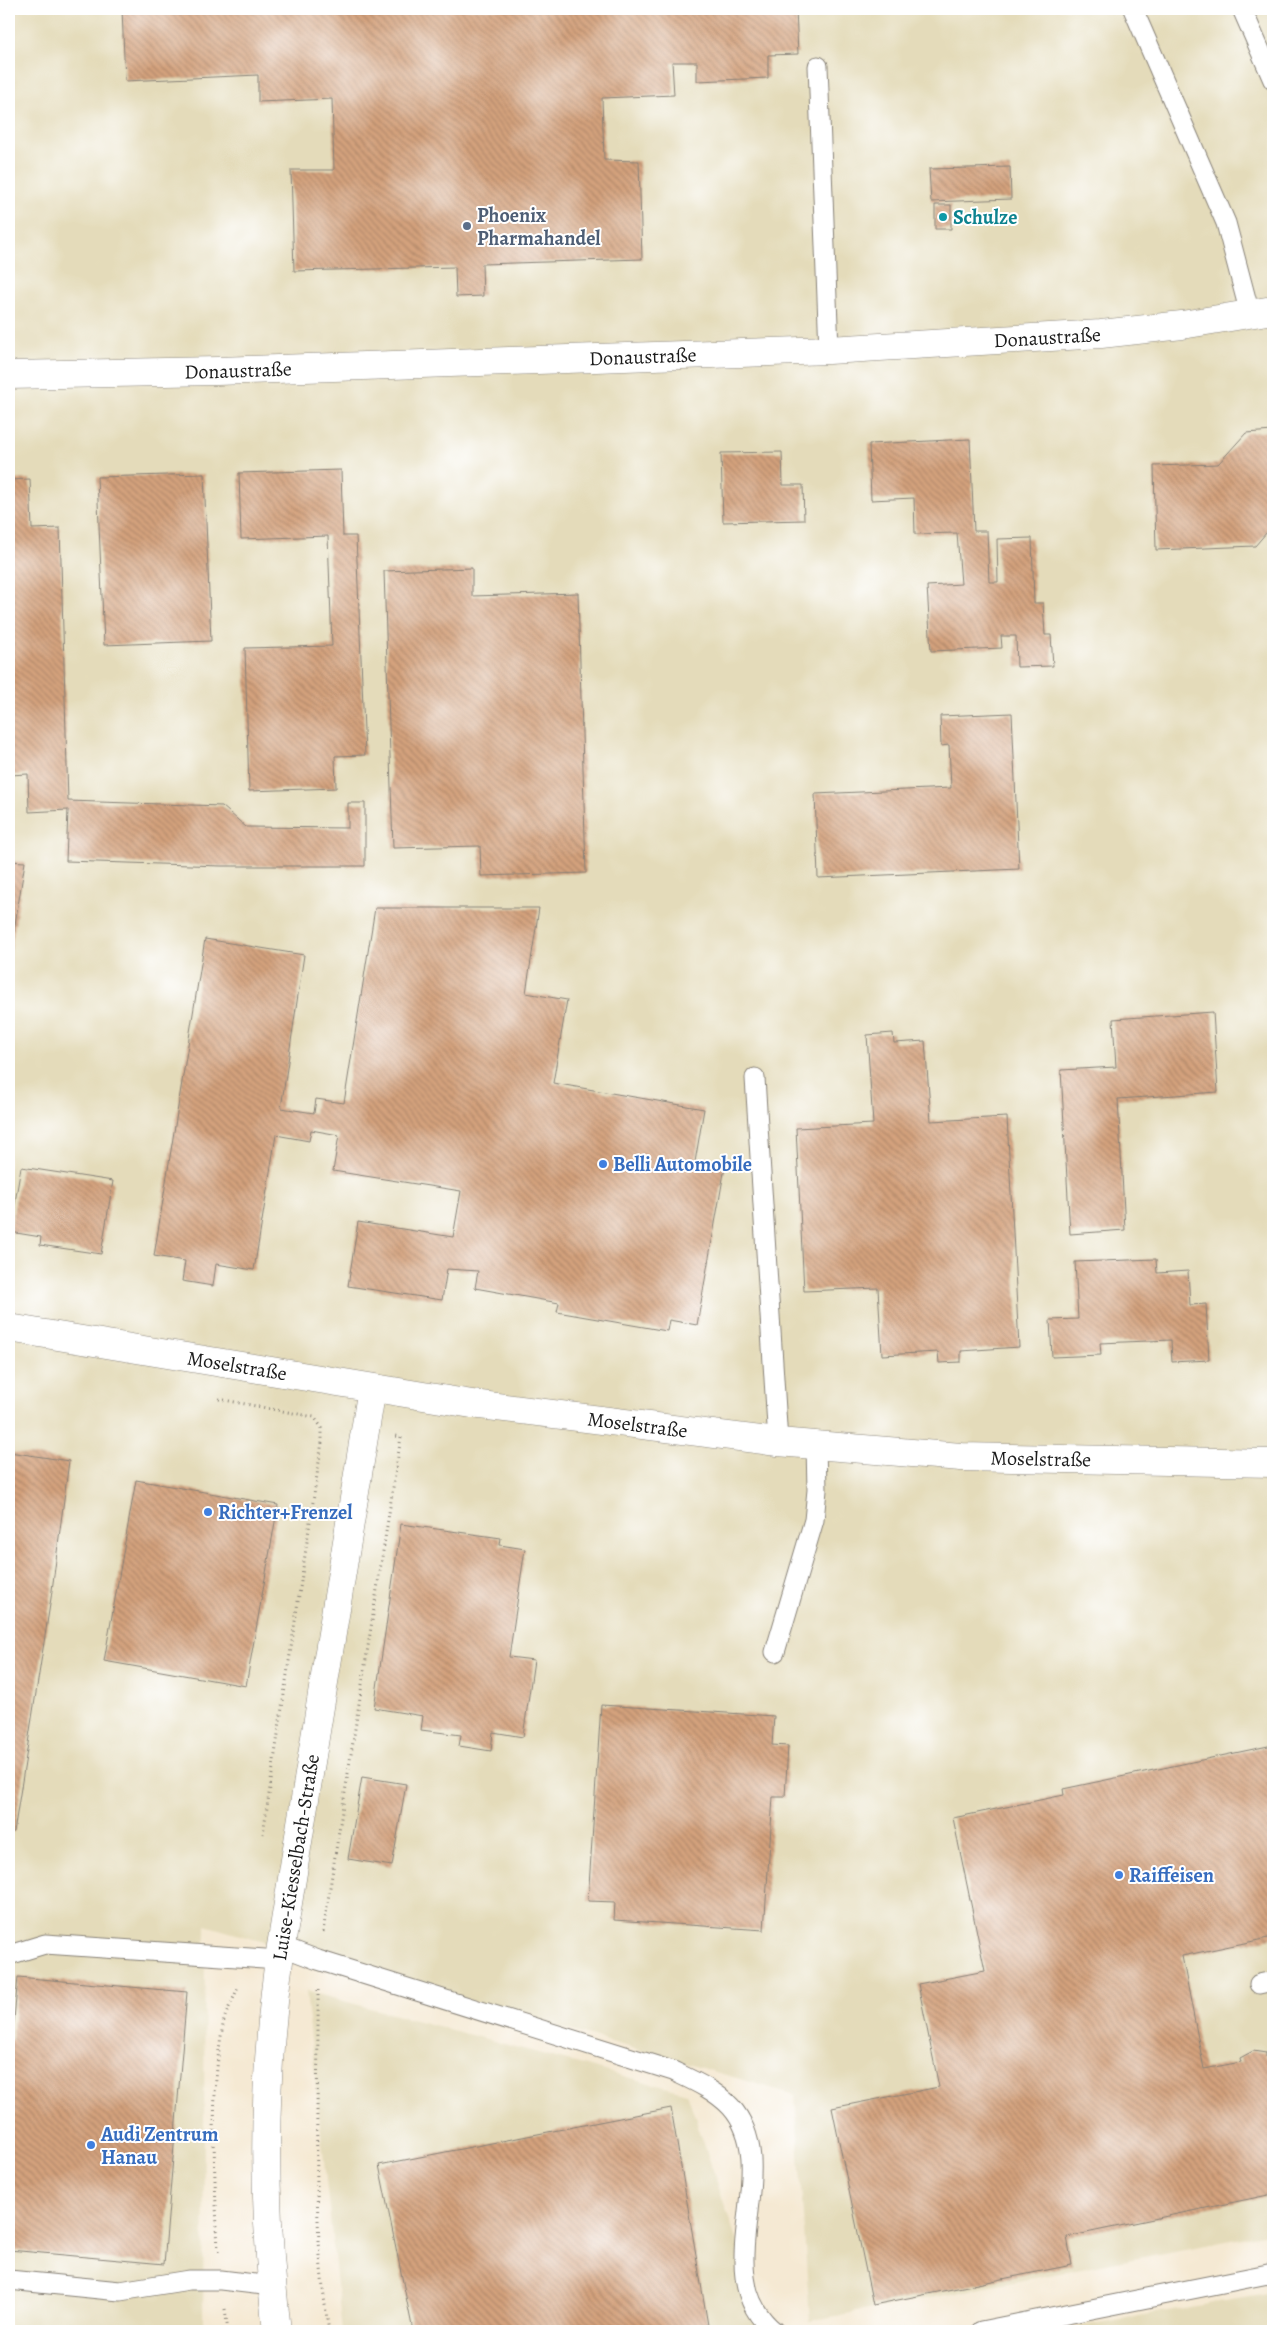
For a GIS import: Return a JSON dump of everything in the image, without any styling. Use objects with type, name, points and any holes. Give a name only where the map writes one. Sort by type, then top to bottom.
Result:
[{"type":"street","name":"Donaustraße","points":[[9,375],[217,371],[829,350],[1102,334],[1182,325],[1262,312]]},
{"type":"street","name":"Moselstraße","points":[[9,1328],[472,1404],[778,1442],[961,1457],[1273,1463]]},
{"type":"street","name":"Luise-Kiesselbach-Straße","points":[[277,2331],[265,2184],[267,2076],[280,1953],[372,1388]]},
{"type":"lane","points":[[1133,9],[1226,223],[1262,312]]},
{"type":"lane","points":[[1242,9],[1273,80]]},
{"type":"lane","points":[[818,66],[829,350]]},
{"type":"lane","points":[[755,1078],[778,1442]]},
{"type":"lane","points":[[776,1652],[814,1520],[816,1445]]},
{"type":"lane","points":[[9,1955],[45,1944],[244,1956],[280,1953],[318,1960],[673,2071],[710,2088],[731,2108],[742,2125],[751,2150],[751,2184],[744,2272],[751,2300],[767,2326],[774,2331]]},
{"type":"lane","points":[[981,2331],[1273,2273]]},
{"type":"lane","points":[[9,2280],[120,2291],[189,2280],[221,2280],[272,2286]]},
{"type":"path","points":[[262,1840],[322,1442],[322,1428]]},
{"type":"path","points":[[330,2331],[326,2309],[319,2212],[316,2125],[318,1960],[401,1437],[365,1428]]},
{"type":"path","points":[[228,2331],[218,2262],[214,2153],[216,2070],[223,2022],[236,1991],[244,1956]]},
{"type":"shaded area","points":[[9,9],[1273,9],[1273,2232],[810,2321],[795,2095],[205,1925],[203,2331],[9,2331]]},
{"type":"shaded area","points":[[306,1991],[687,2093],[767,2331],[342,2331]]},
{"type":"shaded area","points":[[1273,2293],[1273,2331],[1051,2331]]},
{"type":"building","points":[[122,9],[796,9],[798,54],[768,55],[768,78],[697,81],[697,62],[672,62],[674,95],[602,98],[604,160],[639,161],[642,259],[482,264],[483,296],[456,297],[455,267],[294,271],[291,170],[334,170],[332,99],[258,102],[258,75],[125,81]]},
{"type":"building","points":[[1010,167],[1011,199],[931,202],[929,169]]},
{"type":"building","name":"Schulze","points":[[935,205],[951,205],[951,229],[935,229]]},
{"type":"building","points":[[1273,431],[1273,525],[1255,546],[1156,550],[1154,466],[1218,464],[1246,433]]},
{"type":"building","points":[[970,439],[974,531],[987,531],[989,582],[998,582],[997,539],[1032,538],[1034,603],[1043,603],[1045,635],[1051,635],[1053,666],[1017,667],[1016,636],[1001,636],[1002,648],[931,651],[927,586],[961,584],[957,533],[915,534],[914,498],[871,500],[869,444]]},
{"type":"building","points":[[782,452],[783,485],[803,485],[804,520],[723,522],[721,453]]},
{"type":"building","points":[[341,470],[343,536],[356,536],[365,755],[335,756],[336,788],[249,791],[245,648],[332,646],[328,536],[241,539],[239,473]]},
{"type":"building","points":[[204,474],[211,641],[104,645],[97,477]]},
{"type":"building","points":[[30,479],[32,529],[60,528],[68,801],[222,806],[246,827],[348,828],[348,803],[365,803],[365,866],[221,866],[66,861],[68,810],[29,812],[28,774],[9,775],[9,480]]},
{"type":"building","points":[[472,568],[472,596],[578,593],[586,873],[481,876],[480,846],[393,848],[384,571]]},
{"type":"building","points":[[1012,713],[1019,869],[818,878],[815,794],[951,788],[949,745],[941,746],[940,716]]},
{"type":"building","points":[[9,861],[25,862],[10,956],[9,956]]},
{"type":"building","points":[[375,908],[539,908],[526,993],[567,1000],[553,1083],[704,1109],[695,1162],[725,1167],[697,1325],[669,1320],[667,1331],[557,1312],[559,1303],[475,1288],[478,1271],[447,1269],[442,1300],[348,1286],[358,1222],[453,1237],[461,1191],[333,1171],[339,1135],[311,1130],[309,1141],[276,1135],[254,1270],[216,1264],[213,1286],[182,1281],[185,1261],[154,1256],[205,939],[304,955],[281,1108],[314,1113],[316,1099],[344,1103]]},
{"type":"building","points":[[1213,1012],[1218,1092],[1118,1099],[1125,1230],[1070,1234],[1061,1070],[1116,1067],[1113,1019]]},
{"type":"building","points":[[893,1033],[894,1043],[925,1041],[931,1121],[1007,1117],[1019,1347],[961,1351],[961,1362],[939,1363],[938,1352],[882,1355],[878,1288],[804,1291],[796,1128],[873,1124],[867,1035]]},
{"type":"building","points":[[21,1167],[113,1181],[101,1254],[40,1245],[41,1237],[10,1232]]},
{"type":"building","points":[[1156,1259],[1157,1273],[1188,1271],[1190,1305],[1206,1304],[1209,1360],[1172,1362],[1171,1340],[1100,1343],[1101,1355],[1052,1357],[1050,1320],[1078,1319],[1075,1262]]},
{"type":"building","points":[[9,1452],[69,1461],[51,1598],[14,1832],[9,1832]]},
{"type":"building","points":[[136,1480],[278,1505],[246,1686],[104,1661]]},
{"type":"building","points":[[401,1524],[501,1538],[500,1545],[525,1549],[509,1657],[534,1660],[523,1737],[493,1732],[491,1751],[459,1746],[461,1735],[421,1730],[423,1716],[374,1708]]},
{"type":"building","points":[[601,1705],[774,1716],[772,1745],[788,1746],[785,1797],[773,1797],[764,1930],[614,1920],[615,1902],[588,1901]]},
{"type":"building","points":[[1273,1745],[1273,1937],[1182,1956],[1204,2069],[1241,2062],[1240,2058],[1253,2051],[1266,2053],[1266,2057],[1273,2056],[1273,2194],[1067,2237],[1072,2265],[873,2305],[832,2108],[939,2087],[918,1984],[985,1971],[953,1818],[1064,1795],[1063,1789]]},
{"type":"building","points":[[362,1777],[406,1784],[392,1866],[348,1859]]},
{"type":"building","name":"Audi Zentrum Hanau","points":[[18,1977],[187,1992],[164,2264],[9,2250],[9,2040],[12,2040]]},
{"type":"building","points":[[671,2108],[709,2331],[413,2331],[379,2165]]},
{"type":"place","name":"Schulze","points":[[943,217]]},
{"type":"place","name":"Phoenix Pharmahandel","points":[[467,226]]},
{"type":"place","name":"Belli Automobile","points":[[603,1164]]},
{"type":"place","name":"Richter+Frenzel","points":[[208,1512]]},
{"type":"place","name":"Raiffeisen","points":[[1119,1875]]},
{"type":"place","name":"Audi Zentrum Hanau","points":[[91,2145]]}]
